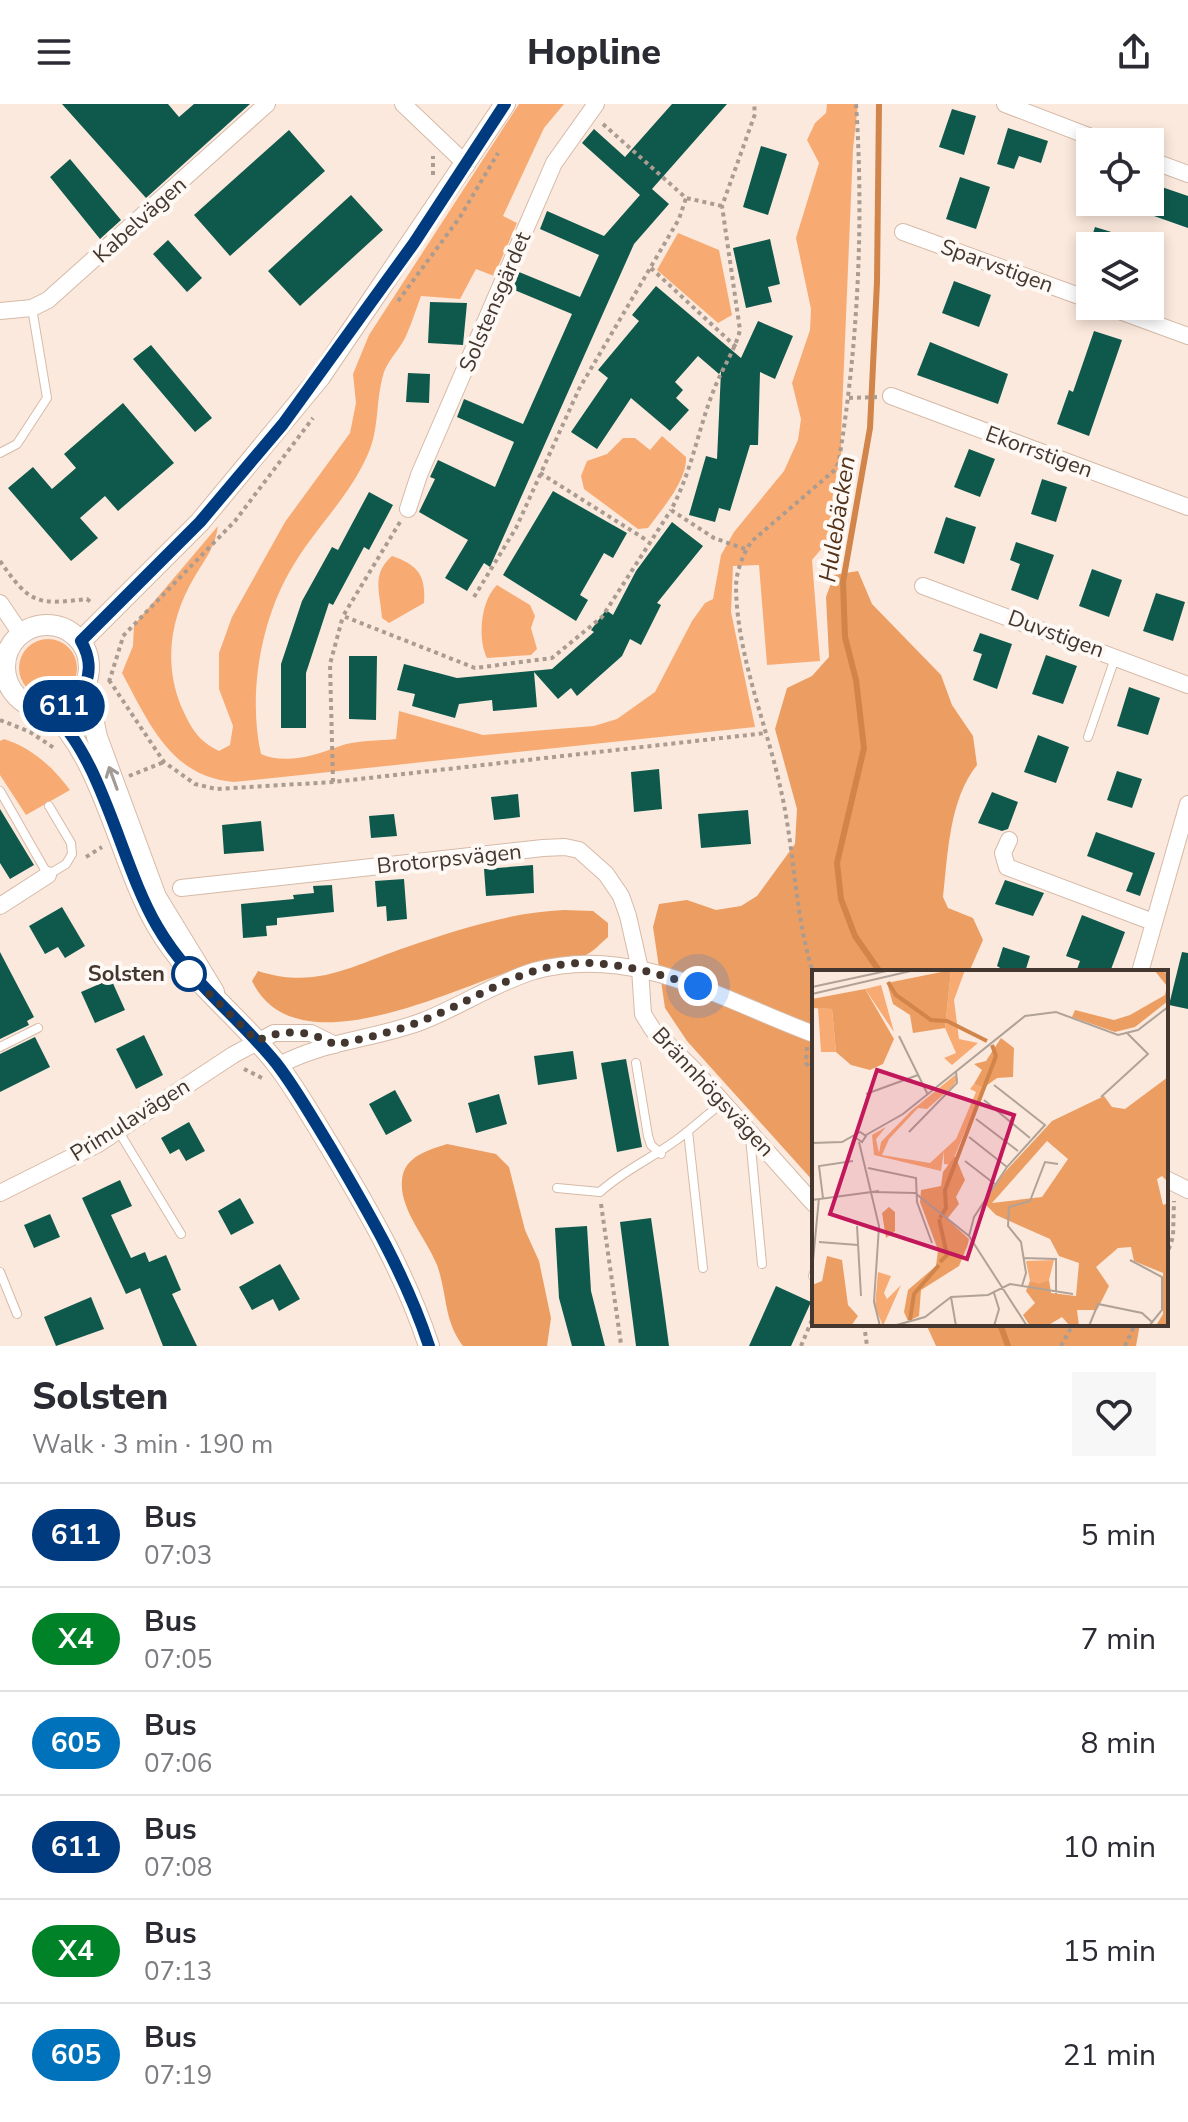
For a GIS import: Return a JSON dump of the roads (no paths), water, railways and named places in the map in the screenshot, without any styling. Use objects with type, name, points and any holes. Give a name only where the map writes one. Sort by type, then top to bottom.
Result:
[{"type":"street","name":"Kabelvägen","points":[[0,311],[32,308],[69,284],[267,104]]},
{"type":"street","points":[[403,104],[467,165]]},
{"type":"street","points":[[81,641],[200,522],[320,377],[467,165],[505,104]]},
{"type":"street","points":[[1005,104],[1076,131]]},
{"type":"street","name":"Solstensgärdet","points":[[408,509],[419,475],[554,163],[593,108]]},
{"type":"street","points":[[1164,165],[1188,174]]},
{"type":"street","name":"Sparvstigen","points":[[903,232],[1076,295]]},
{"type":"street","points":[[1144,320],[1188,336]]},
{"type":"street","name":"Ekorrstigen","points":[[891,396],[1188,507]]},
{"type":"street","name":"Duvstigen","points":[[923,586],[1188,685]]},
{"type":"street","points":[[0,603],[21,634]]},
{"type":"street","points":[[96,688],[67,705],[49,710],[28,705],[4,688],[6,657],[21,634],[49,625],[70,631],[81,641],[96,688],[97,737],[156,897],[207,975],[218,999]]},
{"type":"street","points":[[49,710],[72,736],[93,778],[156,925],[189,974],[218,999],[278,1066],[389,1249],[429,1346]]},
{"type":"street","points":[[1141,970],[1188,804]]},
{"type":"street","points":[[1009,840],[1003,853],[1007,867],[1153,922]]},
{"type":"street","name":"Brotorpsvägen","points":[[181,888],[565,847],[579,850],[606,874],[621,896],[640,969]]},
{"type":"street","points":[[0,906],[48,875]]},
{"type":"street","points":[[278,1066],[305,1053],[424,1020],[500,983],[535,971],[583,963],[640,969],[698,986],[812,1033]]},
{"type":"street","name":"Brännhögsvägen","points":[[640,969],[643,1014],[653,1030],[723,1102],[812,1202]]},
{"type":"street","points":[[257,1041],[274,1033],[299,1032],[320,1036],[335,1045]]},
{"type":"street","name":"Primulavägen","points":[[0,1193],[119,1132],[257,1041]]},
{"type":"lane","points":[[0,453],[17,444],[47,398],[32,308]]},
{"type":"lane","points":[[1088,737],[1116,656]]},
{"type":"lane","points":[[0,791],[48,875],[66,864],[72,854],[71,843],[49,806]]},
{"type":"lane","points":[[0,1047],[38,1028]]},
{"type":"lane","points":[[636,1063],[648,1136],[651,1145],[661,1154]]},
{"type":"lane","points":[[557,1188],[600,1192],[633,1167],[661,1154],[723,1102]]},
{"type":"lane","points":[[688,1131],[703,1268]]},
{"type":"lane","points":[[119,1132],[181,1234]]},
{"type":"lane","points":[[749,1132],[762,1264]]},
{"type":"lane","points":[[0,1272],[17,1314]]},
{"type":"waterway","name":"Hulebäcken","points":[[879,104],[877,282],[870,428],[843,582],[845,637],[856,680],[864,748],[837,863],[841,899],[855,936],[879,970]]},
{"type":"waterway","name":"Hulebäcken","points":[[1001,1326],[1008,1346]]},
{"type":"place","name":"Solsten","points":[[189,974]]}]
